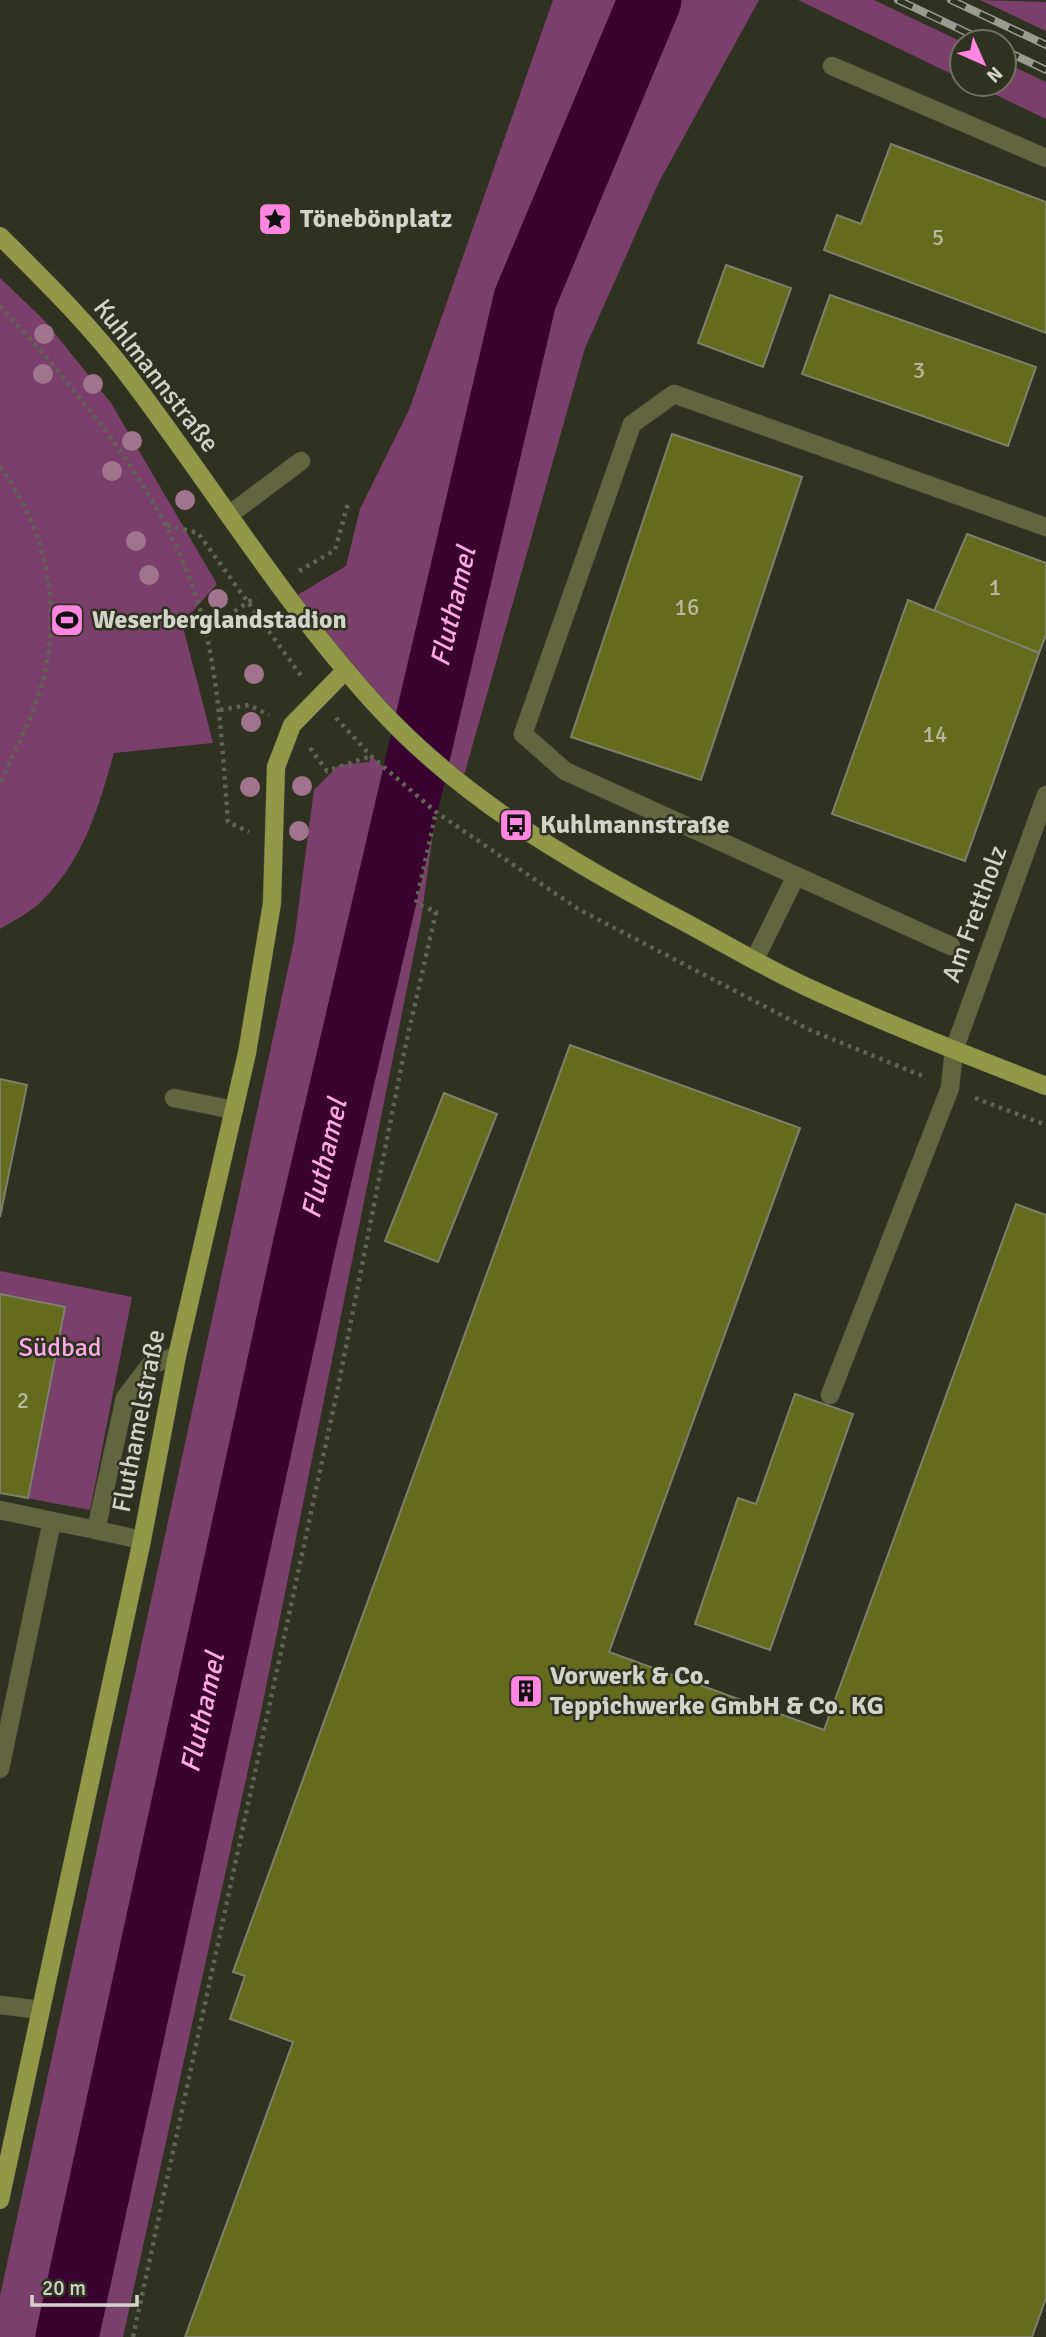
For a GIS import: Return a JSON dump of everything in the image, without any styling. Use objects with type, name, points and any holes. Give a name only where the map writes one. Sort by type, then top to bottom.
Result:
[{"type":"main road","name":"Kuhlmannstraße","points":[[0,236],[60,296],[125,372],[276,584],[346,670],[377,706],[453,779],[547,844],[808,987],[1046,1086]]},
{"type":"main road","name":"Fluthamelstraße","points":[[0,2200],[142,1540],[177,1356],[234,1110],[272,903],[276,767],[292,725],[346,670]]},
{"type":"street","points":[[832,66],[1046,158]]},
{"type":"street","points":[[951,946],[565,771],[523,734],[632,424],[674,394],[1046,527]]},
{"type":"street","points":[[229,515],[301,461]]},
{"type":"street","name":"Am Frettholz","points":[[830,1395],[950,1088],[954,1050],[1046,795]]},
{"type":"street","points":[[755,959],[796,876]]},
{"type":"street","points":[[174,1098],[234,1110]]},
{"type":"street","points":[[96,1530],[125,1398],[150,1365],[177,1356]]},
{"type":"street","points":[[0,1510],[142,1540]]},
{"type":"street","points":[[0,1769],[52,1521]]},
{"type":"street","points":[[0,2004],[40,2010]]},
{"type":"path","points":[[0,306],[56,367],[138,478],[167,525],[206,630],[220,710],[228,822],[274,843]]},
{"type":"path","points":[[0,467],[22,496],[40,540],[49,582],[52,619],[48,659],[39,694],[0,784]]},
{"type":"path","points":[[133,2337],[333,1410],[405,1048],[436,912],[416,903],[436,812],[370,756],[318,698],[198,533],[167,525]]},
{"type":"green space","points":[[553,0],[759,0],[658,184],[585,348],[463,779],[346,670],[289,600],[346,566],[360,509],[409,410]]},
{"type":"green space","points":[[798,0],[874,0],[948,35],[948,72]]},
{"type":"green space","points":[[980,0],[1046,2],[1046,31]]},
{"type":"green space","points":[[1018,69],[1046,82],[1046,119],[1002,98],[1018,98]]},
{"type":"green space","name":"Weserberglandstadion","points":[[0,278],[44,320],[111,403],[217,584],[182,623],[213,743],[114,753],[88,832],[68,868],[41,902],[0,929]]},
{"type":"green space","points":[[371,756],[436,812],[421,919],[263,1702],[123,2337],[0,2337],[0,2296],[294,941],[314,790],[339,765],[369,762]]},
{"type":"green space","name":"Südbad","points":[[0,1271],[132,1297],[90,1510],[0,1493]]},
{"type":"building","points":[[891,144],[1046,202],[1046,333],[824,250],[837,215],[861,224]]},
{"type":"building","points":[[726,265],[791,288],[763,367],[698,343]]},
{"type":"building","points":[[830,295],[1036,367],[1008,446],[802,374]]},
{"type":"building","points":[[672,434],[802,477],[701,780],[571,737]]},
{"type":"building","points":[[967,534],[1046,563],[1046,635],[1039,653],[934,611]]},
{"type":"building","points":[[908,600],[1039,653],[965,861],[832,814]]},
{"type":"building","name":"Vorwerk & Co. Teppichwerke GmbH & Co. KG","points":[[570,1045],[800,1128],[609,1652],[824,1730],[1016,1204],[1046,1215],[1046,2298],[1032,2337],[185,2337],[293,2042],[230,2019],[245,1976],[233,1972]]},
{"type":"building","points":[[0,1079],[27,1085],[0,1217]]},
{"type":"building","points":[[444,1093],[497,1114],[438,1262],[385,1241]]},
{"type":"building","points":[[0,1294],[65,1307],[28,1498],[0,1493]]},
{"type":"building","points":[[795,1394],[853,1414],[770,1650],[695,1624],[738,1498],[756,1504]]},
{"type":"waterway","name":"Fluthamel","points":[[67,2337],[305,1242],[525,299],[650,0]]},
{"type":"railway","points":[[898,0],[957,28]]},
{"type":"railway","points":[[951,0],[1046,45]]},
{"type":"railway","points":[[1018,57],[1046,70]]},
{"type":"place","name":"Tönebönplatz","points":[[275,219]]},
{"type":"place","name":"Weserberglandstadion","points":[[67,620]]},
{"type":"place","name":"Kuhlmannstraße","points":[[516,825]]},
{"type":"place","name":"Vorwerk & Co. Teppichwerke GmbH & Co. KG","points":[[526,1691]]}]
